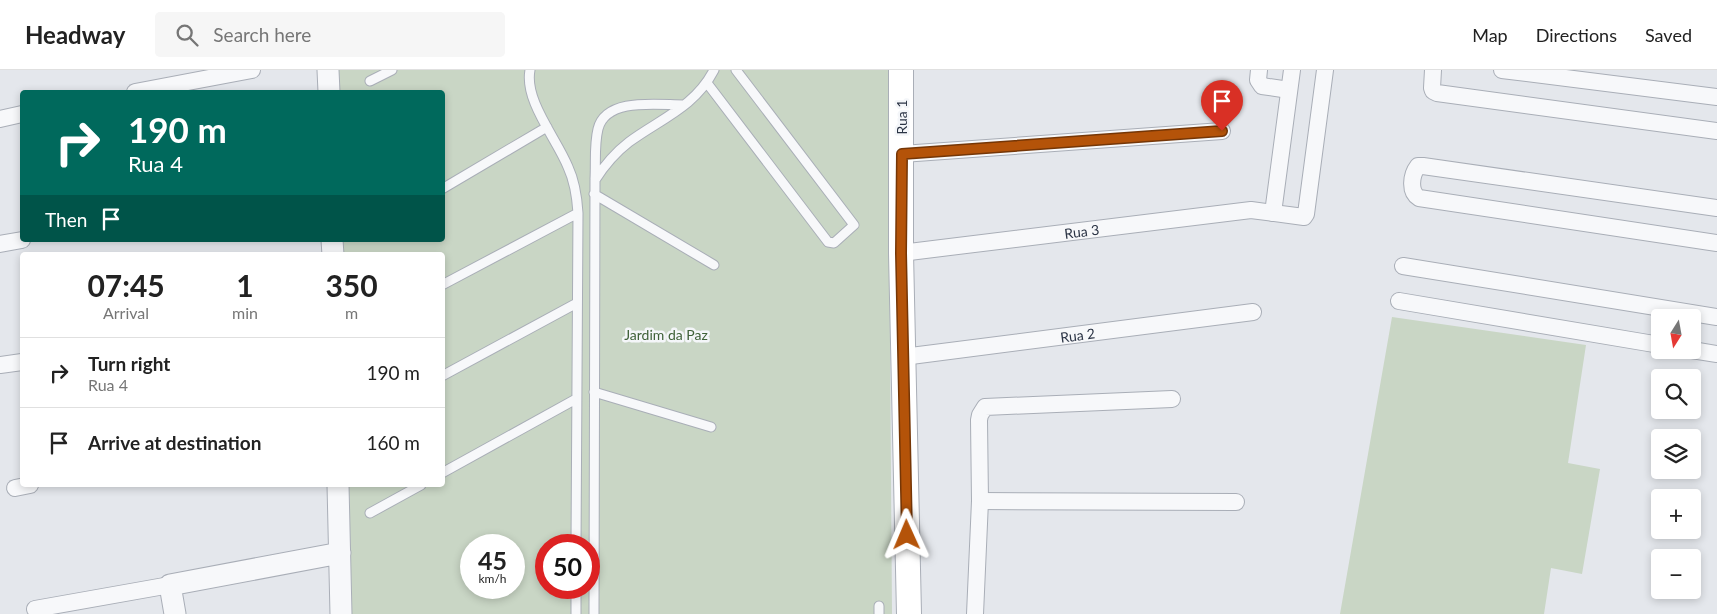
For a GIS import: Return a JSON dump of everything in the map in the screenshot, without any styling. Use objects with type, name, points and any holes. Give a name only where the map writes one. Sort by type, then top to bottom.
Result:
[{"type":"main road","name":"Rua 1","points":[[901,70],[901,253],[909,614]]},
{"type":"street","points":[[146,90],[252,70]]},
{"type":"street","points":[[328,70],[328,90]]},
{"type":"street","points":[[1259,70],[1258,80],[1262,86],[1289,90]]},
{"type":"street","points":[[1268,212],[1292,70]]},
{"type":"street","name":"Rua 3","points":[[901,253],[1251,210],[1304,217],[1306,214],[1325,70]]},
{"type":"street","points":[[1433,70],[1432,88],[1433,92],[1437,93],[1717,131]]},
{"type":"street","points":[[1502,70],[1717,97]]},
{"type":"street","points":[[0,119],[20,114]]},
{"type":"street","points":[[902,154],[1222,131]]},
{"type":"street","points":[[1717,208],[1423,166],[1418,166],[1415,170],[1411,190],[1419,198],[1717,243]]},
{"type":"street","points":[[0,244],[20,240]]},
{"type":"street","points":[[1403,266],[1717,317]]},
{"type":"street","points":[[1399,301],[1651,343]]},
{"type":"street","name":"Rua 2","points":[[903,357],[1253,312]]},
{"type":"street","points":[[1701,351],[1717,354]]},
{"type":"street","points":[[0,365],[20,362]]},
{"type":"street","points":[[975,614],[980,501],[979,420],[985,407],[1172,399]]},
{"type":"street","points":[[338,487],[341,614]]},
{"type":"street","points":[[980,501],[1236,502]]},
{"type":"street","points":[[36,609],[340,553]]},
{"type":"street","points":[[170,584],[175,614]]},
{"type":"lane","points":[[370,80],[392,70]]},
{"type":"lane","points":[[524,70],[538,109],[568,166],[577,196],[576,534]]},
{"type":"lane","points":[[530,70],[530,89]]},
{"type":"lane","points":[[595,180],[628,142],[692,100],[707,83],[714,70]]},
{"type":"lane","points":[[707,83],[828,242],[834,243],[854,225],[736,70]]},
{"type":"lane","points":[[594,614],[594,194],[597,131],[603,118],[611,111],[628,105],[685,105]]},
{"type":"lane","points":[[445,187],[547,127]]},
{"type":"lane","points":[[594,194],[714,265]]},
{"type":"lane","points":[[445,283],[578,213]]},
{"type":"lane","points":[[445,374],[577,303]]},
{"type":"lane","points":[[594,392],[711,427]]},
{"type":"lane","points":[[445,471],[576,398]]},
{"type":"lane","points":[[370,513],[417,487]]},
{"type":"lane","points":[[576,599],[576,614]]},
{"type":"green space","name":"Jardim da Paz","points":[[339,70],[888,70],[892,614],[352,614],[349,487],[445,487],[445,252],[344,252],[343,242],[445,242],[445,90],[340,90]]},
{"type":"green space","points":[[1392,317],[1586,345],[1568,463],[1600,469],[1582,574],[1551,568],[1544,614],[1340,614]]},
{"type":"route","points":[[907,535],[901,253],[902,154],[1222,131]]}]
